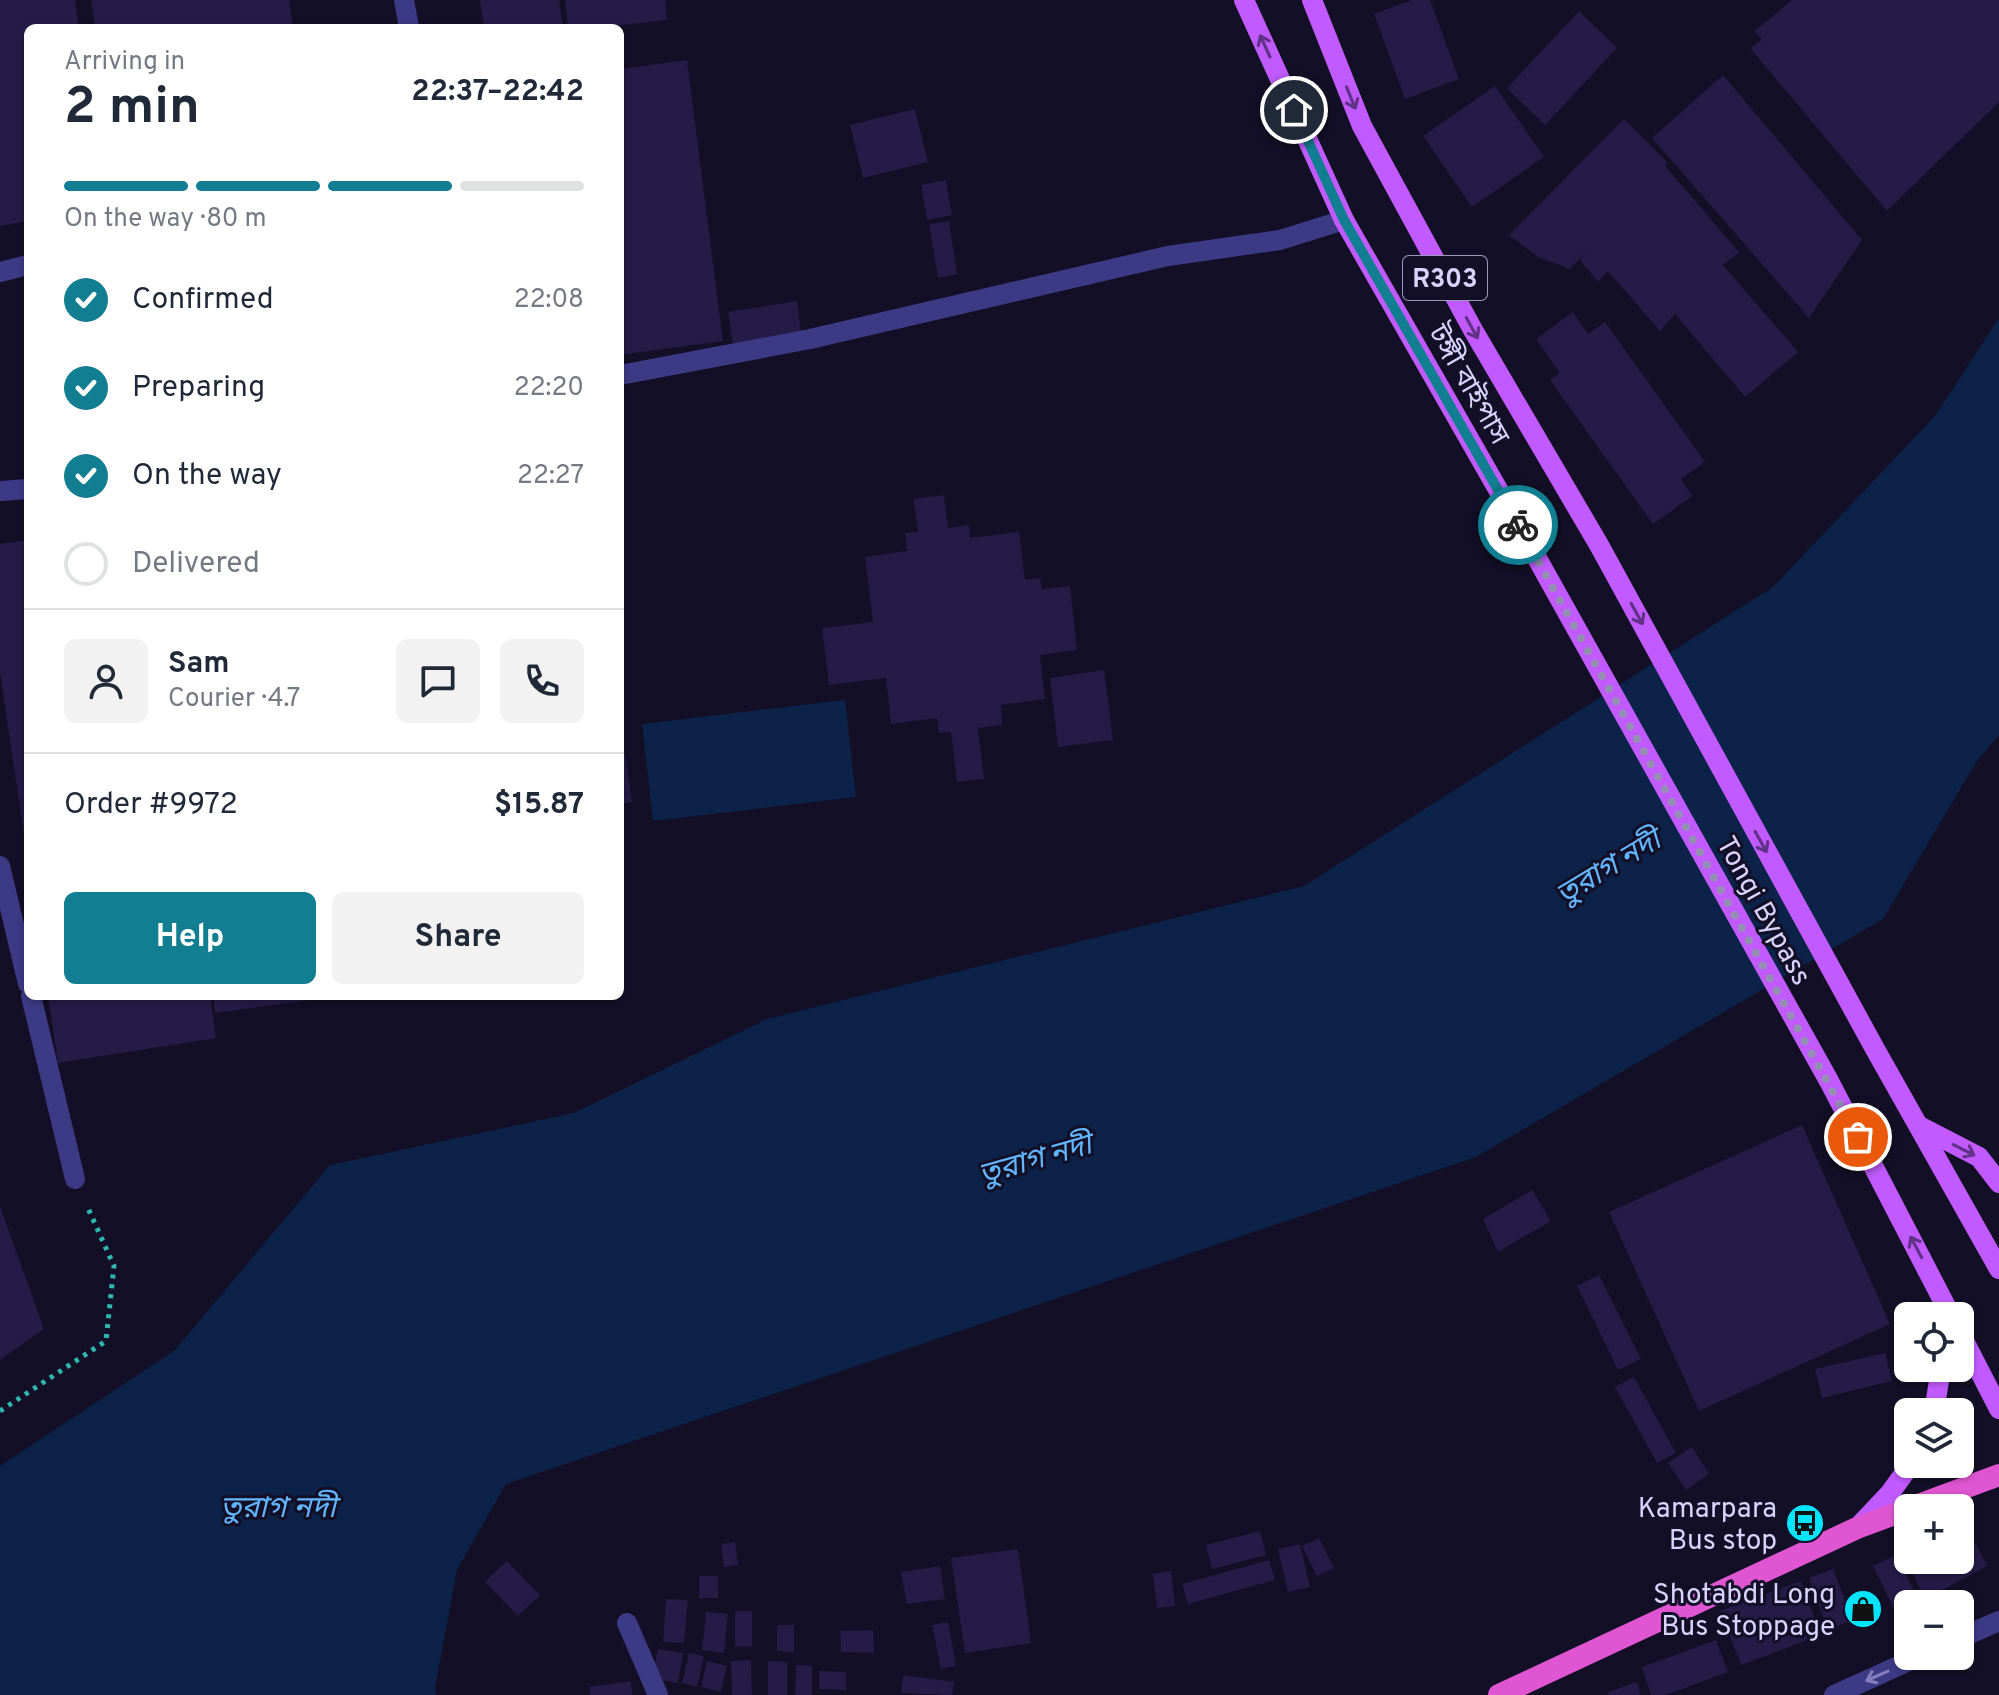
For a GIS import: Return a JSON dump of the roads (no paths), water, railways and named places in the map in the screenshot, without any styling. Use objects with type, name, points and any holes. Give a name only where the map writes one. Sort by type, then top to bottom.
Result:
[{"type":"highway","points":[[1947,1494],[1999,1475]]},
{"type":"highway","points":[[1499,1695],[1857,1528],[1894,1514]]},
{"type":"main road","name":"টঙ্গী বাইপাস","points":[[1244,0],[1344,220],[1524,535]]},
{"type":"main road","name":"R303","points":[[1312,0],[1362,126],[1473,330],[1599,545],[1999,1269]]},
{"type":"main road","name":"Tongi Bypass","points":[[1524,535],[1829,1081],[1944,1302]]},
{"type":"main road","points":[[1921,1127],[1979,1157],[1999,1183]]},
{"type":"main road","points":[[1932,1278],[1935,1302]]},
{"type":"main road","points":[[1974,1360],[1999,1409]]},
{"type":"main road","points":[[1857,1528],[1901,1478]]},
{"type":"street","points":[[404,0],[408,24]]},
{"type":"street","points":[[624,374],[810,339],[1168,256],[1280,240],[1344,220]]},
{"type":"street","points":[[0,272],[24,266]]},
{"type":"street","points":[[0,491],[24,489]]},
{"type":"street","points":[[0,866],[24,967]]},
{"type":"street","points":[[32,1000],[75,1179]]},
{"type":"street","points":[[1974,1632],[1999,1621]]},
{"type":"street","points":[[627,1623],[658,1695]]},
{"type":"street","points":[[1834,1695],[1894,1668]]},
{"type":"water","name":"তুরাগ নদী","points":[[1999,318],[1999,735],[1977,761],[1883,919],[1476,1157],[506,1484],[457,1570],[436,1695],[0,1695],[0,1466],[174,1351],[330,1165],[574,1113],[767,1019],[1304,886],[1773,587],[1935,416]]},
{"type":"water","points":[[845,700],[856,797],[653,821],[642,724]]},
{"type":"place","name":"Kamarpara Bus stop","points":[[1805,1523]]},
{"type":"place","name":"Shotabdi Long Bus Stoppage","points":[[1863,1609]]}]
